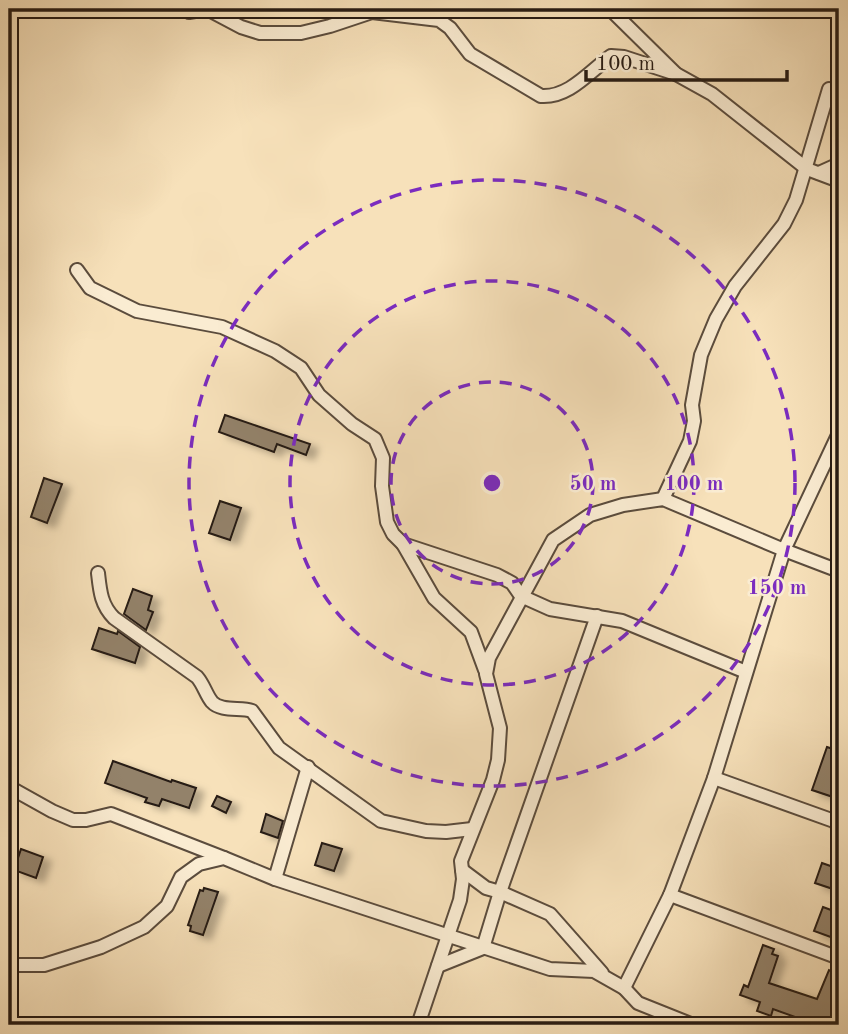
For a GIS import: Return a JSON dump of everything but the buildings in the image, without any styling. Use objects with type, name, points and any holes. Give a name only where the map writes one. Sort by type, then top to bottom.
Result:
[{"type":"street","points":[[189,12],[207,9],[241,27],[260,33],[301,33],[372,12],[439,20],[450,28],[470,54],[541,96],[558,94],[572,87],[611,56],[624,57],[676,74],[712,94],[813,171],[839,181]]},
{"type":"street","points":[[610,9],[676,74]]},
{"type":"street","points":[[663,499],[690,441],[694,421],[692,405],[701,355],[716,319],[735,286],[784,224],[813,171],[829,89]]},
{"type":"street","points":[[813,171],[839,164]]},
{"type":"street","points":[[77,270],[90,288],[137,311],[222,327],[275,351],[301,368],[319,395],[352,424],[375,439],[383,458],[382,486],[387,522],[434,598],[471,632],[494,699],[501,740],[493,779],[461,861],[460,900],[418,1025]]},
{"type":"street","points":[[624,988],[670,895],[714,778],[784,550],[839,433]]},
{"type":"street","points":[[486,674],[489,658],[553,540],[590,515],[623,505],[663,499],[839,570]]},
{"type":"street","points":[[403,544],[497,575],[512,583],[521,596],[557,611],[622,621],[746,672]]},
{"type":"street","points":[[98,573],[105,609],[114,618],[197,677],[206,687],[211,701],[217,706],[252,711],[279,748],[381,821],[426,831],[472,829]]},
{"type":"street","points":[[483,948],[500,892],[597,616]]},
{"type":"street","points":[[275,879],[308,767]]},
{"type":"street","points":[[714,778],[834,821],[839,826]]},
{"type":"street","points":[[9,787],[73,820],[111,814],[275,879],[483,948],[550,969],[583,969],[606,976]]},
{"type":"street","points":[[9,965],[44,965],[102,947],[144,927],[167,906],[181,877],[199,864],[224,858]]},
{"type":"street","points":[[462,870],[478,884],[550,914],[606,976],[624,988],[638,1003],[693,1025]]},
{"type":"street","points":[[670,895],[839,958]]},
{"type":"street","points":[[438,966],[483,948]]}]
